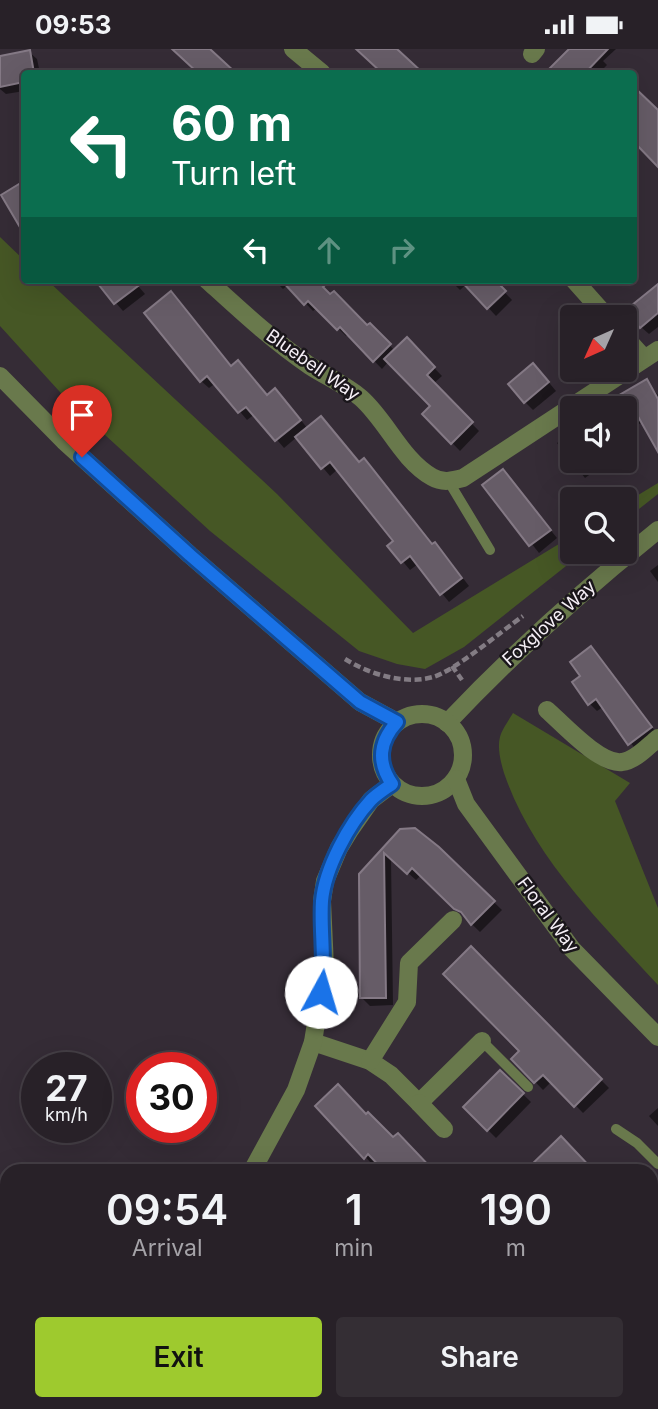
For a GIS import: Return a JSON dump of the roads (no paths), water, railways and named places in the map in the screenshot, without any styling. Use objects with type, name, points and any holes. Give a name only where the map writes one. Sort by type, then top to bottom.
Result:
[{"type":"street","points":[[293,49],[318,70]]},
{"type":"street","name":"Bluebell Way","points":[[211,284],[257,325],[310,366],[358,395],[369,405],[410,459],[434,479],[449,482]]},
{"type":"street","points":[[578,284],[596,305]]},
{"type":"street","points":[[449,482],[463,478],[651,354]]},
{"type":"street","points":[[0,376],[64,441],[190,555],[360,702],[397,722]]},
{"type":"street","name":"Foxglove Way","points":[[447,723],[505,662],[589,585],[658,530]]},
{"type":"street","points":[[547,710],[597,754],[609,760],[621,762],[632,758],[658,738]]},
{"type":"street","points":[[422,714],[435,716],[447,723],[461,743],[461,768],[456,779],[447,788],[425,796],[413,796],[392,784],[384,773],[382,745],[397,722],[422,714]]},
{"type":"street","name":"Floral Way","points":[[456,779],[466,804],[572,949],[658,1037]]},
{"type":"street","points":[[256,1164],[296,1090],[313,1042],[325,967],[322,901],[326,881],[338,848],[350,830],[371,800],[392,784]]},
{"type":"street","points":[[370,1061],[407,1002],[409,963],[453,920]]},
{"type":"street","points":[[419,1103],[482,1041]]},
{"type":"street","points":[[313,1042],[370,1061],[391,1075],[444,1129]]},
{"type":"lane","points":[[449,482],[490,550]]},
{"type":"lane","points":[[482,1041],[528,1087]]},
{"type":"lane","points":[[616,1129],[637,1143],[658,1164]]}]
